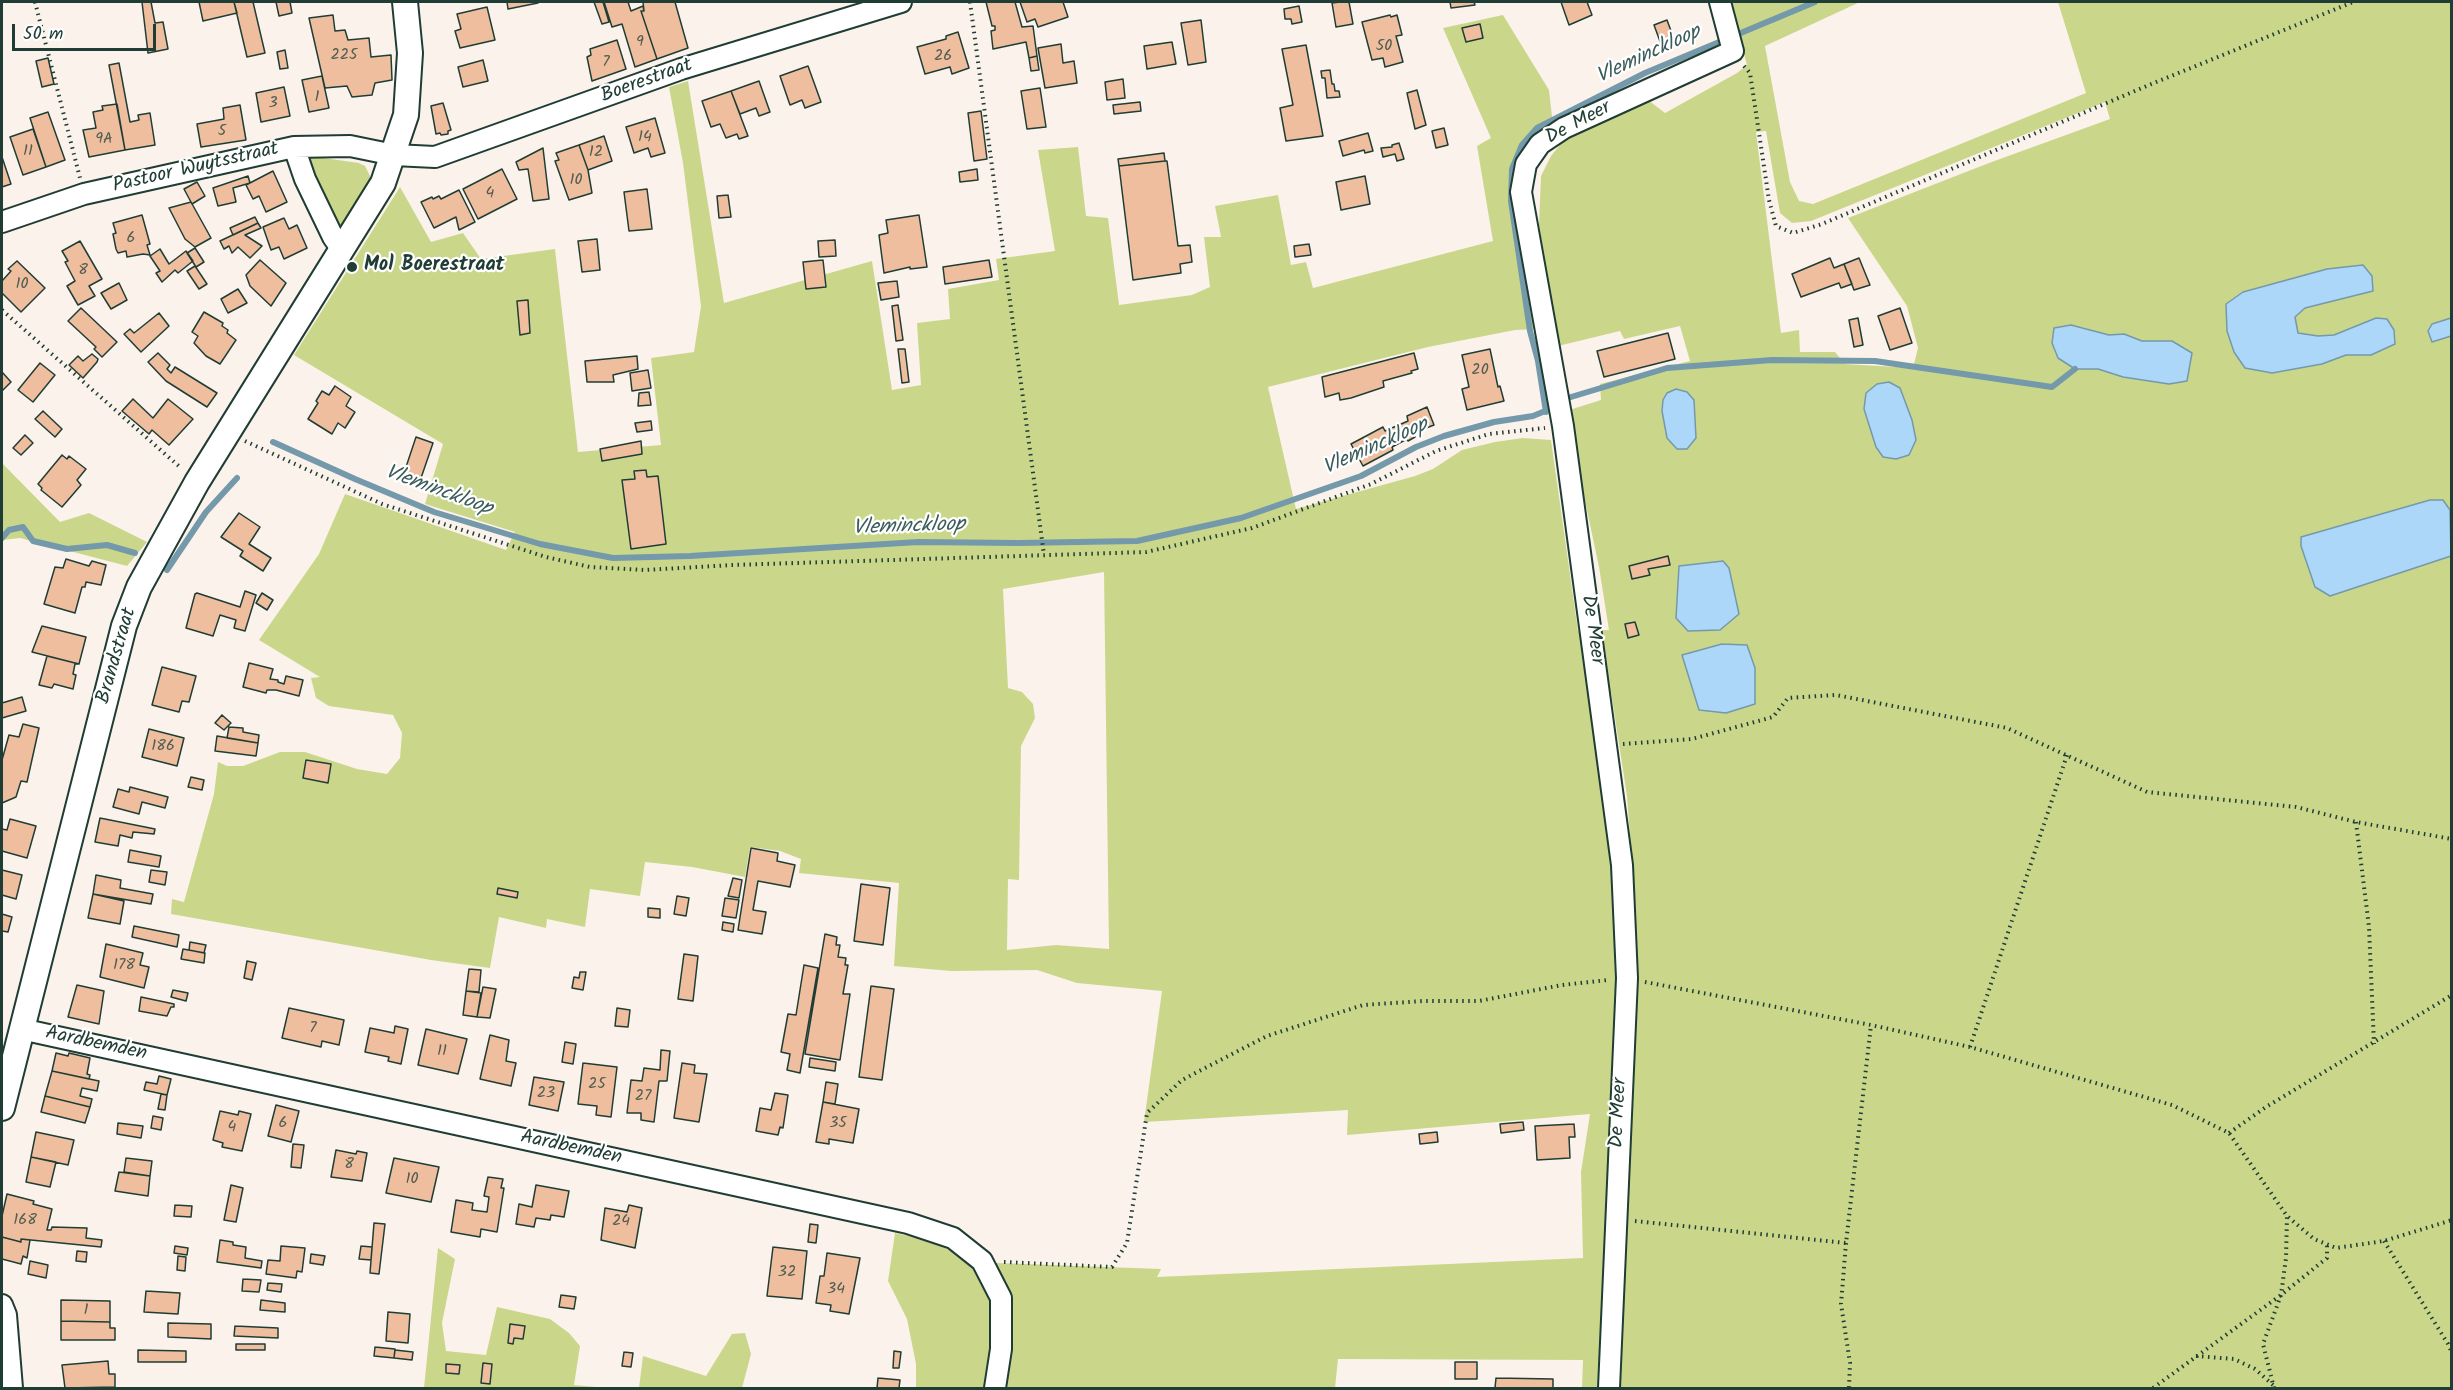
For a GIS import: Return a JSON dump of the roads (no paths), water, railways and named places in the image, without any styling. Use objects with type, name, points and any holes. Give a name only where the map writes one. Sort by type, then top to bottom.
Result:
[{"type":"street","name":"Brandstraat","points":[[2,1108],[124,626],[139,587],[197,482],[383,183],[406,115],[410,53],[405,2]]},
{"type":"street","name":"Boerestraat","points":[[394,155],[435,157],[451,153],[681,69],[901,2]]},
{"type":"street","name":"De Meer","points":[[1609,1389],[1627,978],[1622,865],[1563,426],[1521,192],[1526,165],[1540,144],[1564,128],[1733,51],[1720,2]]},
{"type":"street","name":"Pastoor Wuytsstraat","points":[[2,222],[84,194],[294,147],[350,146],[394,155]]},
{"type":"street","points":[[294,147],[305,178],[333,237],[342,250]]},
{"type":"street","name":"Aardbemden","points":[[21,1029],[908,1223],[953,1238],[982,1261],[1001,1298],[1001,1349],[994,1389]]},
{"type":"street","points":[[2,1305],[6,1316],[12,1389]]},
{"type":"water","points":[[2363,265],[2372,276],[2373,291],[2305,308],[2295,317],[2298,333],[2318,336],[2334,335],[2376,318],[2387,319],[2394,330],[2395,344],[2371,355],[2346,355],[2322,364],[2272,373],[2245,368],[2234,352],[2227,331],[2226,304],[2243,292],[2327,269]]},
{"type":"water","points":[[2451,318],[2451,336],[2432,342],[2428,331],[2432,324]]},
{"type":"water","points":[[2071,325],[2109,335],[2124,334],[2142,341],[2172,341],[2192,353],[2187,381],[2169,384],[2123,377],[2098,369],[2075,369],[2058,358],[2052,343],[2054,328]]},
{"type":"water","points":[[1889,382],[1900,388],[1912,420],[1916,440],[1909,455],[1896,459],[1883,457],[1876,447],[1864,409],[1866,393],[1877,384]]},
{"type":"water","points":[[1676,389],[1687,392],[1694,400],[1696,438],[1687,449],[1677,449],[1667,438],[1662,411],[1663,400],[1667,393]]},
{"type":"water","points":[[2430,500],[2443,500],[2450,510],[2451,556],[2330,596],[2315,587],[2301,546],[2301,537]]},
{"type":"water","points":[[1723,561],[1729,568],[1739,614],[1720,630],[1688,631],[1676,618],[1679,566]]},
{"type":"water","points":[[1722,644],[1747,645],[1755,668],[1755,704],[1726,713],[1699,710],[1682,655]]},
{"type":"waterway","name":"Vleminckloop","points":[[1546,412],[1538,361],[1530,331],[1511,201],[1512,169],[1522,145],[1537,128],[1645,73],[1815,2]]},
{"type":"waterway","points":[[1571,397],[1667,368],[1772,360],[1875,361],[2052,387],[2075,369]]},
{"type":"waterway","name":"Vleminckloop","points":[[273,442],[434,512],[540,544],[613,558],[690,556],[918,542],[1137,541],[1241,518],[1361,476],[1416,447],[1444,436],[1494,422],[1533,416],[1550,409]]},
{"type":"waterway","name":"Vleminckloop","points":[[167,570],[206,512],[237,478]]},
{"type":"waterway","name":"Vleminckloop","points":[[2,538],[9,530],[23,527],[33,541],[67,549],[107,545],[135,553]]},
{"type":"place","name":"Mol Boerestraat","points":[[352,267]]}]
